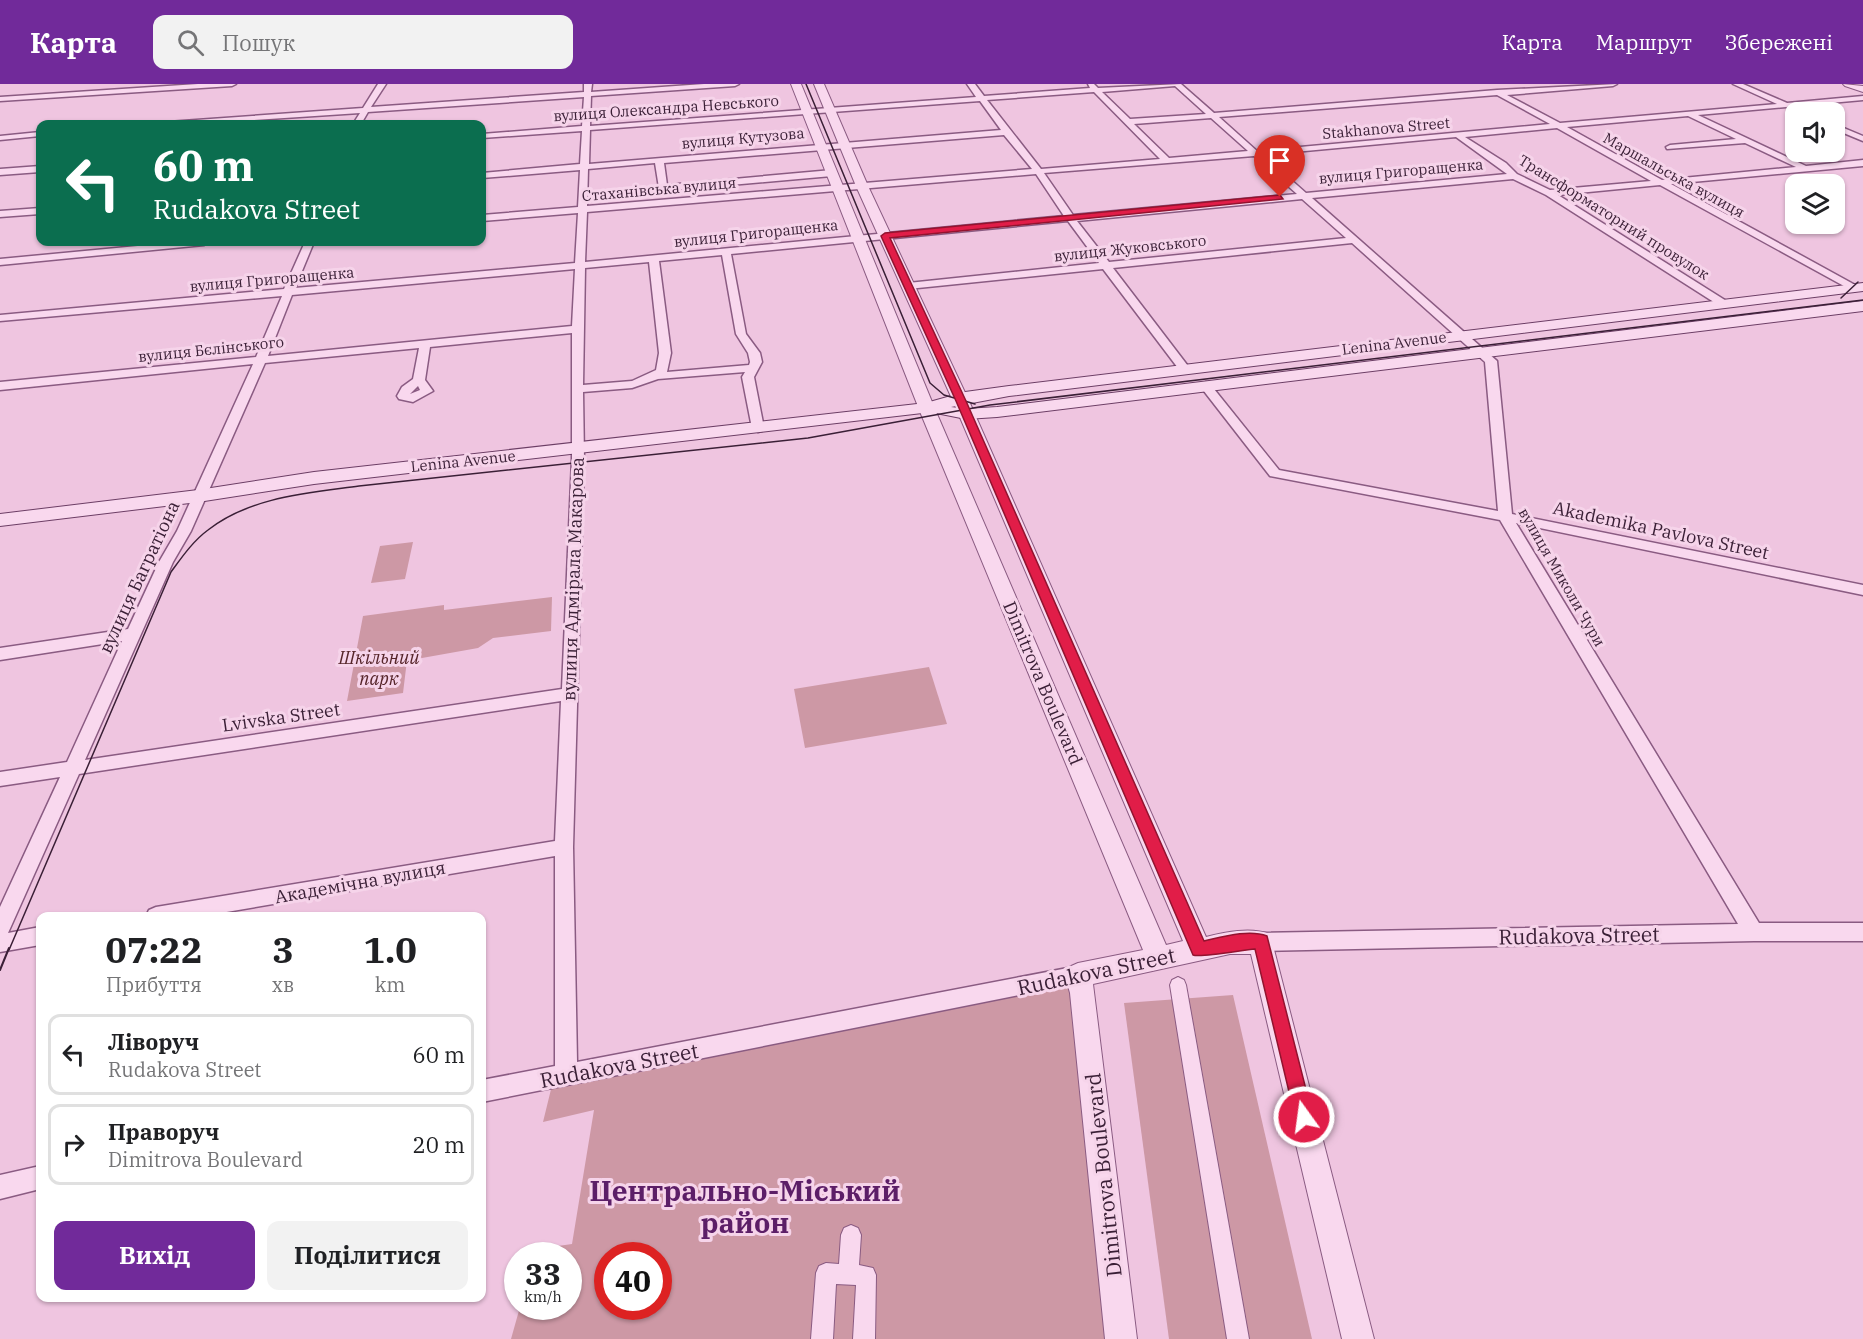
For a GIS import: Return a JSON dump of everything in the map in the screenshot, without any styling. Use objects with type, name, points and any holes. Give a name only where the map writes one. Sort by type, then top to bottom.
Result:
[{"type":"main road","name":"Lenina Avenue","points":[[0,520],[198,496],[314,478],[927,408],[963,406],[1185,370],[1462,335],[1860,290]]},
{"type":"main road","name":"Lenina Avenue","points":[[963,406],[997,412],[1863,306]]},
{"type":"street","points":[[0,99],[232,84]]},
{"type":"street","points":[[359,120],[382,84]]},
{"type":"street","points":[[221,120],[587,89],[735,84]]},
{"type":"street","name":"Dimitrova Boulevard","points":[[796,84],[927,408],[1159,958]]},
{"type":"street","name":"Dimitrova Boulevard","points":[[819,84],[862,186],[963,406],[1199,950]]},
{"type":"street","points":[[972,84],[1185,370]]},
{"type":"street","points":[[1177,84],[1483,352]]},
{"type":"street","name":"вулиця Олександра Невського","points":[[486,135],[982,99],[1094,87],[1177,84]]},
{"type":"street","name":"Маршальська вулиця","points":[[1483,84],[1860,290]]},
{"type":"street","points":[[1128,122],[1612,84]]},
{"type":"street","points":[[1737,84],[1785,103]]},
{"type":"street","points":[[1848,84],[1863,89]]},
{"type":"street","points":[[1094,87],[1167,161]]},
{"type":"street","name":"вулиця Адмірала Макарова","points":[[566,1075],[564,847],[578,449],[577,329],[587,89]]},
{"type":"street","name":"Stakhanova Street","points":[[1821,102],[1863,98]]},
{"type":"street","name":"Stakhanova Street","points":[[838,188],[1459,136],[1785,105]]},
{"type":"street","points":[[1690,114],[1806,168]]},
{"type":"street","points":[[1845,131],[1863,139]]},
{"type":"street","name":"вулиця Кутузова","points":[[486,174],[1006,132]]},
{"type":"street","points":[[0,138],[36,134]]},
{"type":"street","name":"Трансформаторний провулок","points":[[1459,136],[1503,165],[1514,176],[1550,193],[1724,304]]},
{"type":"street","points":[[1670,147],[1745,141]]},
{"type":"street","points":[[659,160],[663,188],[832,173]]},
{"type":"street","points":[[1550,193],[1863,163]]},
{"type":"street","points":[[0,172],[36,169]]},
{"type":"street","name":"вулиця Григоращенка","points":[[0,318],[580,266],[1514,176]]},
{"type":"street","name":"Стаханівська вулиця","points":[[486,218],[838,188]]},
{"type":"street","points":[[0,214],[36,211]]},
{"type":"street","name":"вулиця Жуковського","points":[[908,286],[1355,240]]},
{"type":"street","points":[[0,262],[163,246]]},
{"type":"street","name":"вулиця Багратіона","points":[[0,927],[261,359],[307,246]]},
{"type":"street","points":[[726,251],[741,334],[754,353],[756,362],[748,377],[758,428]]},
{"type":"street","points":[[654,258],[665,353],[661,372],[656,376]]},
{"type":"street","name":"вулиця Бєлінського","points":[[0,386],[577,329]]},
{"type":"street","points":[[419,380],[426,343]]},
{"type":"street","name":"вулиця Миколи Чури","points":[[1483,352],[1491,360],[1505,517],[1754,932]]},
{"type":"street","points":[[578,389],[637,383],[656,376],[751,368]]},
{"type":"street","name":"Akademika Pavlova Street","points":[[1206,386],[1275,473],[1863,590]]},
{"type":"street","points":[[0,654],[133,634]]},
{"type":"street","name":"Lvivska Street","points":[[0,779],[568,694]]},
{"type":"street","name":"Академічна вулиця","points":[[180,912],[564,847]]},
{"type":"street","name":"Rudakova Street","points":[[486,1090],[1078,975],[1230,943],[1754,932],[1863,932]]},
{"type":"street","points":[[0,943],[36,937]]},
{"type":"street","points":[[1261,942],[1358,1339]]},
{"type":"street","name":"Dimitrova Boulevard","points":[[1078,975],[1084,1005],[1121,1339]]},
{"type":"street","points":[[1178,985],[1238,1339]]},
{"type":"street","points":[[0,1187],[36,1179]]},
{"type":"street","points":[[848,1274],[851,1235]]},
{"type":"street","points":[[822,1339],[826,1273],[866,1275],[864,1339]]},
{"type":"green space","points":[[413,542],[405,579],[371,583],[380,546]]},
{"type":"green space","name":"Шкільний парк","points":[[552,597],[551,631],[493,638],[478,648],[422,658],[408,652],[403,693],[347,701],[363,616],[444,605],[444,610]]},
{"type":"green space","points":[[929,667],[947,724],[805,748],[794,689]]},
{"type":"green space","points":[[1071,971],[1109,1339],[511,1339],[516,1320],[582,1320],[582,1242],[572,1242],[594,1110],[543,1122],[555,1073]]},
{"type":"green space","points":[[1233,995],[1312,1339],[1169,1339],[1124,1003]]},
{"type":"tram line","points":[[806,84],[930,383],[944,395],[975,404]]},
{"type":"tram line","points":[[1841,298],[1858,282]]},
{"type":"tram line","points":[[9,950],[171,572],[193,544],[208,530],[224,519],[261,503],[300,494],[359,486],[808,438],[990,405],[1863,300]]},
{"type":"tram line","points":[[0,970],[9,948]]},
{"type":"district","name":"Центрально-Міський район","points":[[745,1206]]},
{"type":"route","points":[[1280,197],[885,236],[961,401],[1199,950],[1230,943],[1261,942],[1304,1117]]}]
